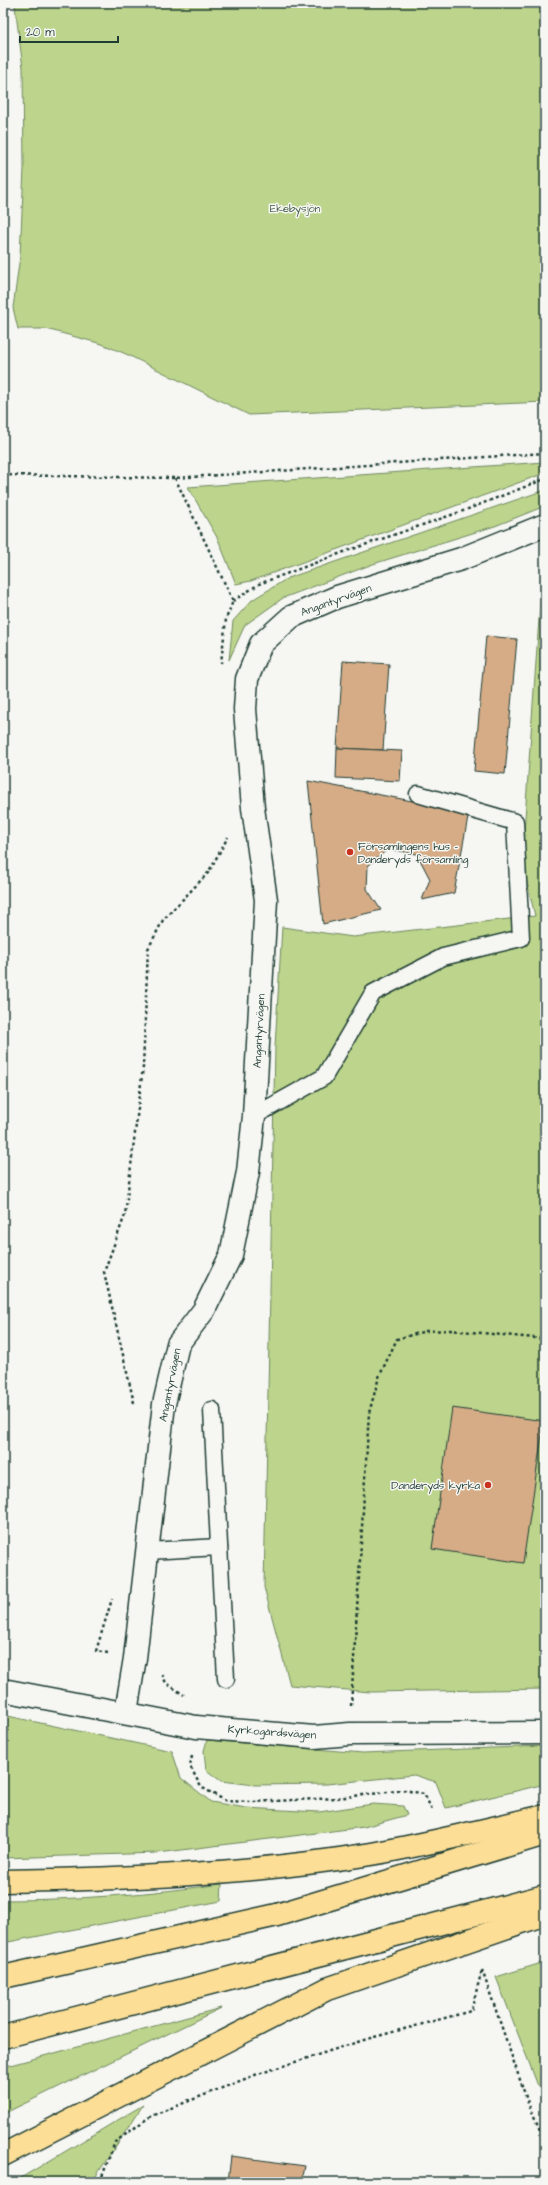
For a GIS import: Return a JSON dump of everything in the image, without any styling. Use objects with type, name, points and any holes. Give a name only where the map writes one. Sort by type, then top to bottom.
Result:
[{"type":"highway","points":[[3,1881],[84,1880],[243,1870],[371,1854],[545,1816]]},
{"type":"highway","points":[[3,1977],[278,1914],[545,1834]]},
{"type":"highway","points":[[3,2037],[545,1896]]},
{"type":"highway","points":[[3,2155],[327,1989],[545,1914]]},
{"type":"street","name":"Angantyrvägen","points":[[126,1712],[135,1658],[164,1404],[178,1344],[204,1310],[231,1256],[248,1172],[254,1116],[266,900],[253,808],[245,709],[247,679],[261,644],[291,617],[338,597],[461,559],[545,525]]},
{"type":"street","name":"Kyrkogårdsvägen","points":[[3,1690],[196,1726],[314,1737],[350,1734],[545,1733]]},
{"type":"lane","points":[[254,1116],[324,1077],[373,994],[443,958],[521,938],[515,822],[418,794]]},
{"type":"lane","points":[[212,1410],[226,1679]]},
{"type":"lane","points":[[148,1551],[219,1547]]},
{"type":"path","points":[[3,475],[175,478],[545,453]]},
{"type":"path","points":[[175,478],[233,601]]},
{"type":"path","points":[[220,668],[226,619],[233,601],[259,584],[344,552],[463,511],[545,479]]},
{"type":"path","points":[[136,1408],[104,1272],[125,1215],[143,1067],[148,950],[163,920],[208,873],[230,834]]},
{"type":"path","points":[[350,1734],[369,1413],[379,1377],[397,1339],[426,1331],[450,1330],[545,1339]]},
{"type":"path","points":[[114,1592],[96,1651],[157,1662],[166,1683],[195,1702],[196,1726],[190,1766],[201,1787],[226,1801],[252,1802],[329,1798],[405,1790],[424,1794],[433,1812]]},
{"type":"path","points":[[100,2182],[115,2142],[150,2116],[255,2075],[367,2039],[471,2011],[482,1970],[528,2102],[545,2143]]},
{"type":"green space","name":"Ekebysjön","points":[[17,3],[545,3],[545,402],[249,415],[126,354],[102,344],[46,329],[18,329],[13,308],[20,256],[24,168],[23,68],[15,6]]},
{"type":"green space","points":[[545,462],[545,473],[251,581],[236,584],[218,539],[188,487]]},
{"type":"green space","points":[[545,490],[545,506],[495,526],[373,564],[283,598],[245,625],[229,660],[233,621],[252,600],[288,578]]},
{"type":"green space","points":[[545,561],[545,1689],[370,1692],[290,1685],[264,1587],[275,1047],[282,927],[353,937],[535,916],[522,861],[543,562]]},
{"type":"green space","points":[[3,1715],[172,1751],[181,1778],[211,1802],[246,1808],[319,1812],[373,1804],[403,1806],[407,1815],[364,1827],[158,1853],[3,1858]]},
{"type":"green space","points":[[207,1740],[363,1753],[545,1746],[545,1784],[446,1808],[436,1782],[414,1775],[327,1784],[255,1785],[221,1781],[206,1770],[204,1751]]},
{"type":"green space","points":[[222,1884],[221,1901],[3,1943],[3,1900],[113,1896]]},
{"type":"green space","points":[[545,1962],[545,2104],[496,1977]]},
{"type":"green space","points":[[221,2008],[3,2114],[3,2067]]},
{"type":"green space","points":[[143,2105],[92,2182],[14,2182]]},
{"type":"building","points":[[486,636],[517,639],[505,774],[474,771]]},
{"type":"building","points":[[343,661],[389,664],[383,750],[337,748]]},
{"type":"building","points":[[337,748],[402,751],[400,781],[336,778]]},
{"type":"building","name":"Församlingens hus - Danderyds församling","points":[[308,781],[469,812],[454,893],[422,900],[430,879],[417,854],[388,849],[368,866],[367,889],[381,910],[323,924]]},
{"type":"building","name":"Danderyds kyrka","points":[[452,1408],[544,1421],[523,1563],[432,1549]]},
{"type":"building","points":[[231,2156],[305,2166],[302,2182],[228,2182]]},
{"type":"place","name":"Församlingens hus - Danderyds församling","points":[[350,852]]},
{"type":"place","name":"Danderyds kyrka","points":[[488,1485]]}]
